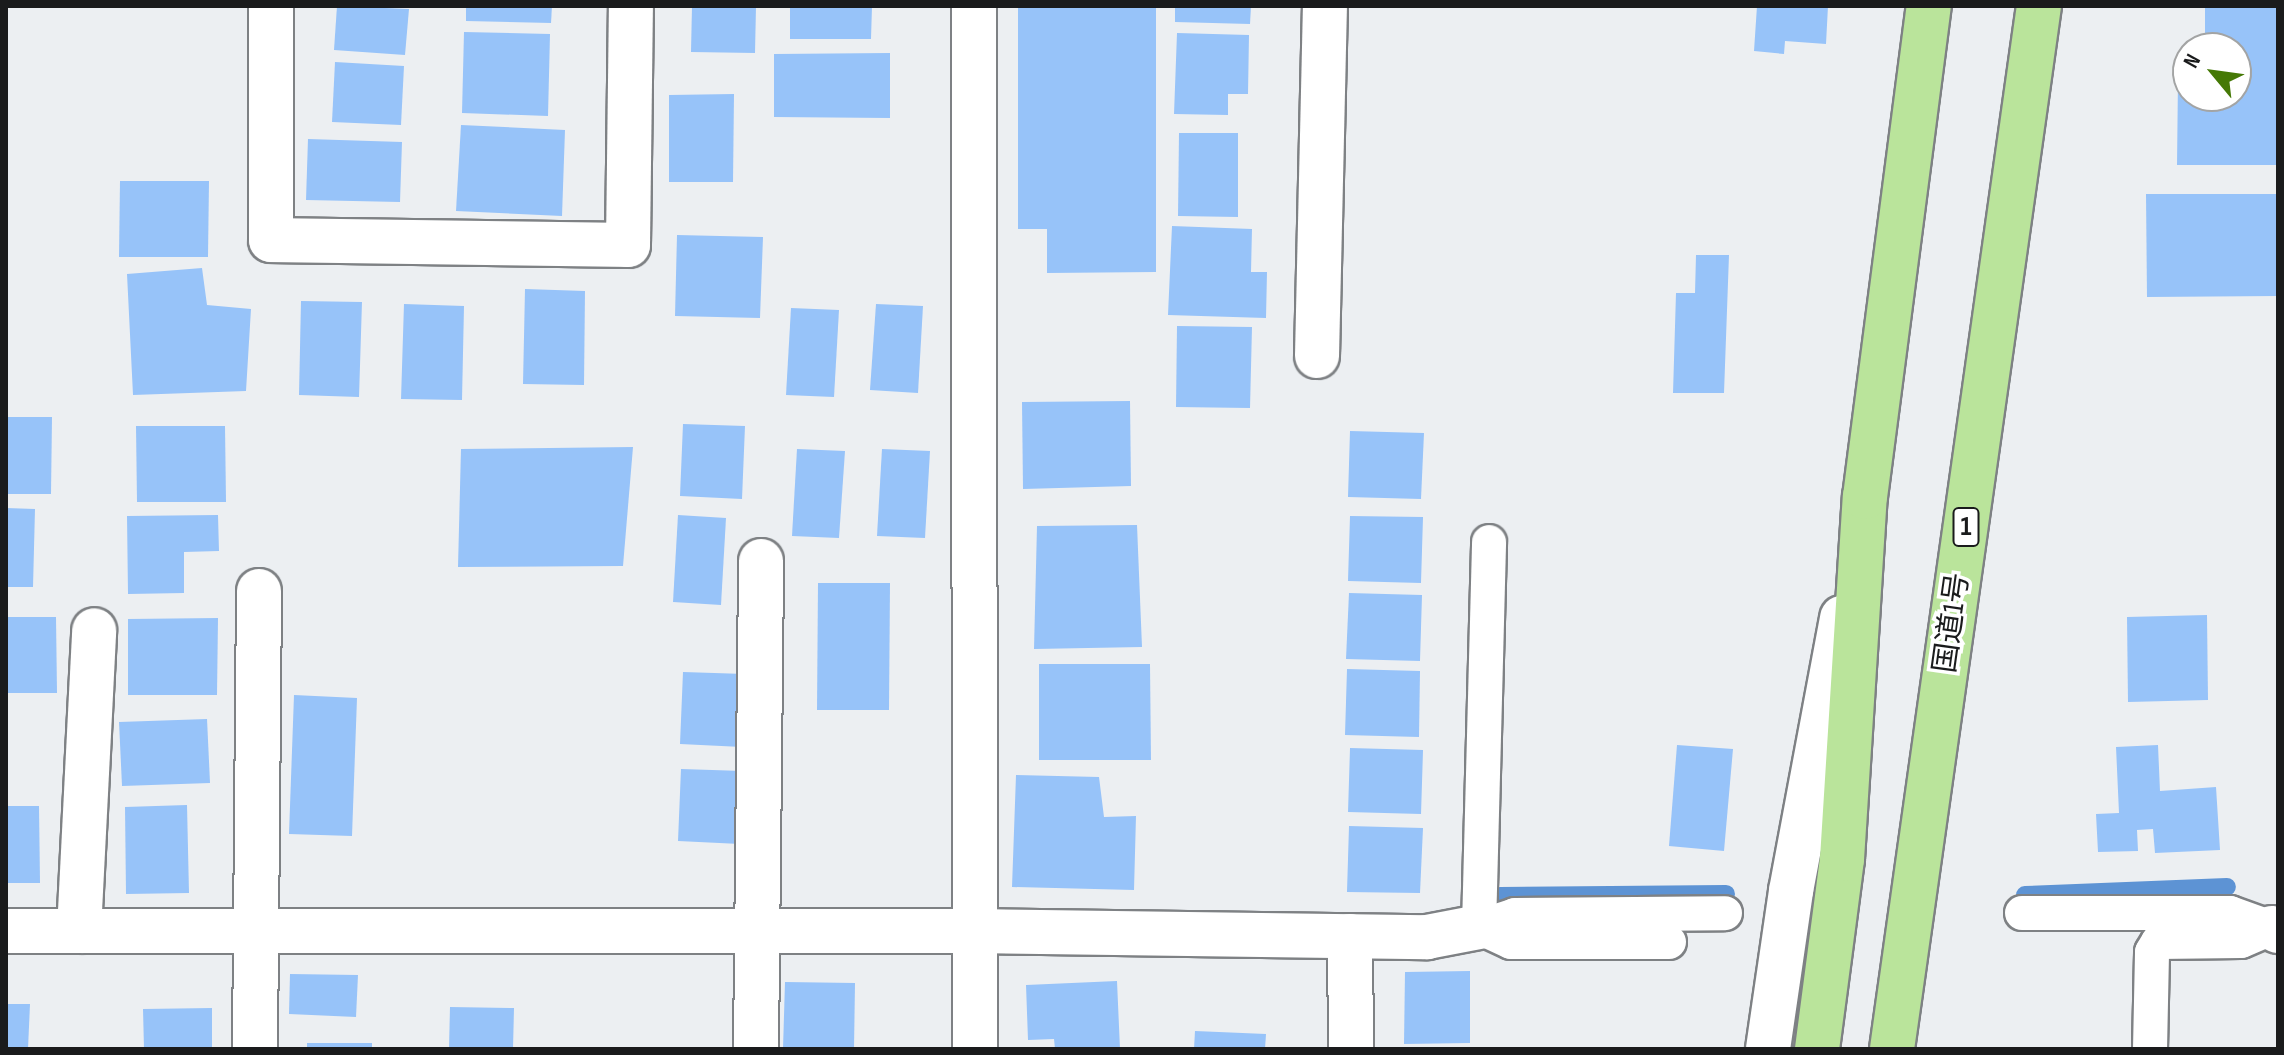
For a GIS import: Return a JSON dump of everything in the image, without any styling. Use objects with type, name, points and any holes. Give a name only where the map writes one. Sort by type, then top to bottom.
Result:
[{"type":"highway","points":[[1817,1049],[1842,859],[1865,497],[1929,6]]},
{"type":"highway","name":"国道1号","points":[[1892,1049],[2039,6]]},
{"type":"street","points":[[271,6],[271,240],[628,245],[631,6]]},
{"type":"street","points":[[974,6],[975,1049]]},
{"type":"street","points":[[1317,356],[1325,6]]},
{"type":"street","points":[[1768,1049],[1791,891],[1865,497]]},
{"type":"street","points":[[756,1049],[761,561]]},
{"type":"street","points":[[255,1049],[252,932],[259,591]]},
{"type":"street","points":[[79,931],[94,630]]},
{"type":"street","points":[[6,931],[757,930],[1427,937],[1479,927]]},
{"type":"street","points":[[1350,936],[1351,1049]]},
{"type":"lane","points":[[1479,927],[1489,542]]},
{"type":"lane","points":[[1479,927],[1515,915],[1725,913]]},
{"type":"lane","points":[[2022,913],[2230,913],[2275,930]]},
{"type":"lane","points":[[1479,927],[1511,942],[1669,942]]},
{"type":"lane","points":[[2150,1049],[2152,952],[2158,942],[2241,941],[2275,930]]},
{"type":"building","points":[[337,6],[409,9],[405,55],[334,50]]},
{"type":"building","points":[[466,6],[552,6],[551,23],[466,21]]},
{"type":"building","points":[[692,6],[756,6],[755,53],[691,52]]},
{"type":"building","points":[[790,6],[872,6],[871,39],[790,39]]},
{"type":"building","points":[[1018,6],[1156,6],[1156,272],[1047,273],[1047,229],[1018,229]]},
{"type":"building","points":[[1175,6],[1251,6],[1250,24],[1175,22]]},
{"type":"building","points":[[1757,6],[1828,6],[1826,44],[1785,41],[1784,54],[1754,51]]},
{"type":"building","points":[[2205,6],[2278,6],[2278,165],[2177,165],[2178,112],[2252,112],[2252,32],[2205,32]]},
{"type":"building","points":[[464,32],[550,34],[548,116],[462,113]]},
{"type":"building","points":[[1177,33],[1249,35],[1248,94],[1228,94],[1228,115],[1174,114]]},
{"type":"building","points":[[890,53],[890,118],[774,117],[774,54]]},
{"type":"building","points":[[335,62],[404,66],[401,125],[332,122]]},
{"type":"building","points":[[734,94],[733,182],[669,182],[669,95]]},
{"type":"building","points":[[461,125],[565,130],[562,216],[456,211]]},
{"type":"building","points":[[1179,133],[1238,133],[1238,217],[1178,216]]},
{"type":"building","points":[[308,139],[402,142],[400,202],[306,200]]},
{"type":"building","points":[[120,181],[209,181],[208,257],[119,257]]},
{"type":"building","points":[[2146,194],[2278,194],[2278,296],[2147,297]]},
{"type":"building","points":[[1172,226],[1252,229],[1251,272],[1267,272],[1266,318],[1168,315]]},
{"type":"building","points":[[677,235],[763,237],[760,318],[675,316]]},
{"type":"building","points":[[1696,255],[1729,255],[1724,393],[1673,393],[1676,293],[1695,293]]},
{"type":"building","points":[[202,268],[207,305],[251,309],[246,391],[133,395],[127,274]]},
{"type":"building","points":[[525,289],[585,291],[584,385],[523,384]]},
{"type":"building","points":[[301,301],[362,302],[359,397],[299,395]]},
{"type":"building","points":[[404,304],[464,306],[462,400],[401,399]]},
{"type":"building","points":[[876,304],[923,306],[918,393],[870,390]]},
{"type":"building","points":[[791,308],[839,310],[834,397],[786,395]]},
{"type":"building","points":[[1177,326],[1252,327],[1250,408],[1176,407]]},
{"type":"building","points":[[1130,401],[1131,486],[1023,489],[1022,402]]},
{"type":"building","points":[[6,417],[52,417],[51,494],[6,494]]},
{"type":"building","points":[[683,424],[745,426],[742,499],[680,496]]},
{"type":"building","points":[[136,426],[225,426],[226,502],[137,502]]},
{"type":"building","points":[[1350,431],[1424,433],[1421,499],[1348,497]]},
{"type":"building","points":[[633,447],[623,566],[458,567],[461,449]]},
{"type":"building","points":[[797,449],[845,451],[839,538],[792,536]]},
{"type":"building","points":[[882,449],[930,451],[925,538],[877,536]]},
{"type":"building","points":[[6,508],[35,509],[33,587],[6,587]]},
{"type":"building","points":[[218,515],[219,551],[184,552],[184,593],[128,594],[127,516]]},
{"type":"building","points":[[678,515],[726,518],[721,605],[673,602]]},
{"type":"building","points":[[1350,516],[1423,517],[1421,583],[1348,581]]},
{"type":"building","points":[[1137,525],[1142,647],[1034,649],[1037,526]]},
{"type":"building","points":[[818,583],[890,583],[889,710],[817,710]]},
{"type":"building","points":[[1349,593],[1422,595],[1420,661],[1346,659]]},
{"type":"building","points":[[2207,615],[2208,700],[2128,702],[2127,617]]},
{"type":"building","points":[[6,617],[56,617],[57,693],[6,693]]},
{"type":"building","points":[[218,618],[217,695],[128,695],[128,619]]},
{"type":"building","points":[[1039,664],[1150,664],[1151,760],[1039,760]]},
{"type":"building","points":[[1347,669],[1420,671],[1419,737],[1345,735]]},
{"type":"building","points":[[683,672],[745,674],[742,747],[680,744]]},
{"type":"building","points":[[294,695],[357,698],[352,836],[289,834]]},
{"type":"building","points":[[207,719],[210,783],[122,786],[119,722]]},
{"type":"building","points":[[1677,745],[1733,749],[1724,851],[1669,846]]},
{"type":"building","points":[[2158,745],[2160,791],[2216,787],[2220,850],[2155,853],[2153,829],[2137,830],[2138,851],[2098,852],[2096,814],[2119,813],[2116,747]]},
{"type":"building","points":[[1350,748],[1423,750],[1421,814],[1348,812]]},
{"type":"building","points":[[681,769],[743,771],[740,844],[678,841]]},
{"type":"building","points":[[1016,775],[1099,777],[1104,817],[1136,816],[1134,890],[1012,887]]},
{"type":"building","points":[[187,805],[189,893],[126,894],[125,807]]},
{"type":"building","points":[[6,806],[39,806],[40,883],[6,883]]},
{"type":"building","points":[[1349,826],[1423,828],[1420,893],[1347,892]]},
{"type":"building","points":[[1470,971],[1470,1043],[1404,1044],[1405,972]]},
{"type":"building","points":[[290,974],[358,975],[356,1017],[289,1014]]},
{"type":"building","points":[[1117,981],[1120,1049],[1055,1049],[1054,1039],[1028,1040],[1026,985]]},
{"type":"building","points":[[785,982],[855,983],[854,1049],[783,1049]]},
{"type":"building","points":[[6,1004],[30,1004],[28,1049],[6,1049]]},
{"type":"building","points":[[450,1007],[514,1008],[513,1049],[449,1049]]},
{"type":"building","points":[[212,1008],[212,1049],[144,1049],[143,1009]]},
{"type":"building","points":[[1195,1031],[1266,1034],[1265,1049],[1194,1049]]},
{"type":"building","points":[[307,1043],[372,1043],[372,1049],[307,1049]]},
{"type":"waterway","points":[[2025,895],[2227,887]]},
{"type":"waterway","points":[[1500,896],[1726,894]]}]
